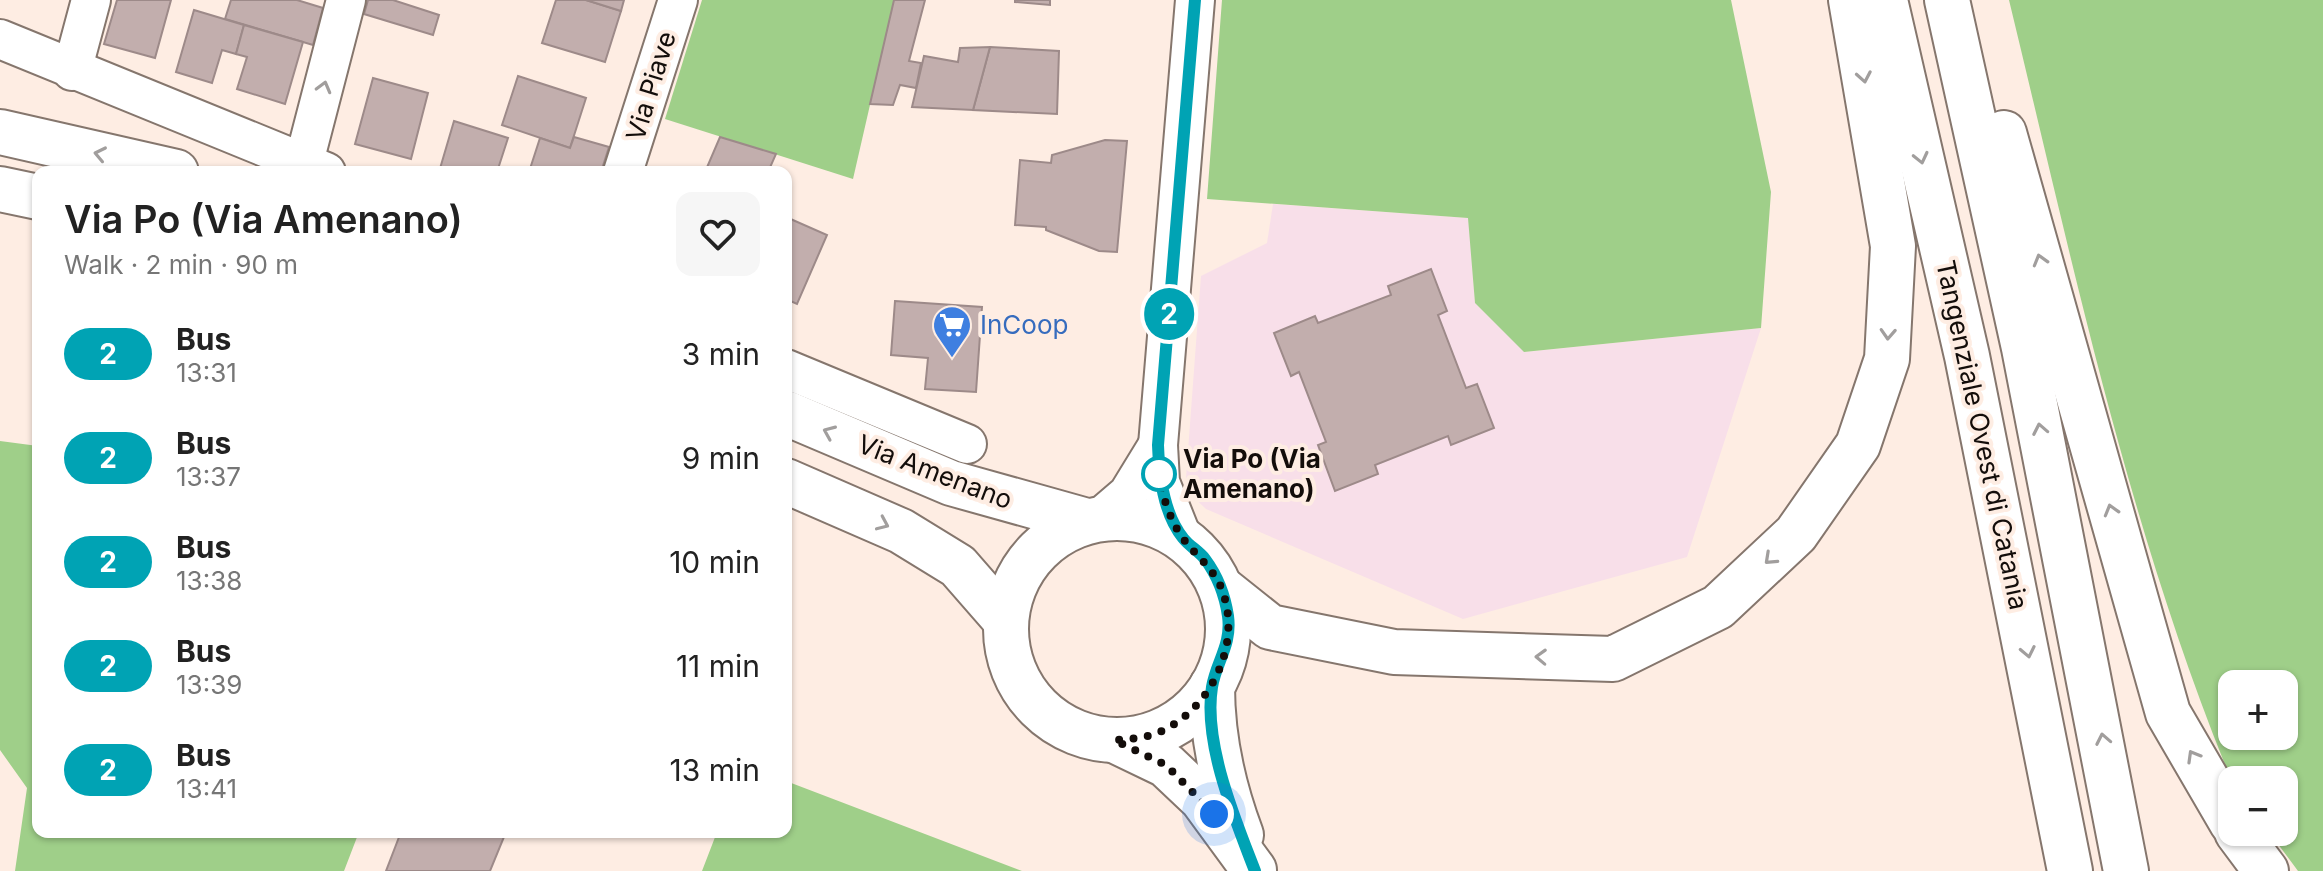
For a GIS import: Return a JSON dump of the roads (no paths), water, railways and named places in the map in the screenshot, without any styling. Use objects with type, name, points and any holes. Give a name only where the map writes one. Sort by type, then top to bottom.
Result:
[{"type":"main road","points":[[1221,588],[1270,627],[1394,652],[1613,659],[1718,607],[1730,597],[1796,534],[1858,445],[1887,359],[1893,246],[1851,0]]},
{"type":"main road","name":"Tangenziale Ovest di Catania","points":[[1885,0],[1967,356],[2070,871]]},
{"type":"main road","points":[[1947,0],[2024,348],[2126,871]]},
{"type":"main road","points":[[1967,0],[2168,713],[2218,799]]},
{"type":"main road","points":[[0,132],[150,166]]},
{"type":"main road","points":[[0,189],[32,196]]},
{"type":"main road","name":"Via Amenano","points":[[792,416],[951,483],[1094,520]]},
{"type":"main road","points":[[792,484],[901,531],[958,566],[1006,621]]},
{"type":"main road","points":[[1114,740],[1161,731],[1191,713],[1212,686],[1226,653],[1228,619],[1221,588],[1205,559],[1182,537],[1153,522],[1121,517],[1094,520],[1062,532],[1040,548],[1017,582],[1006,621],[1008,651],[1017,679],[1035,704],[1071,729],[1114,740],[1166,765],[1202,799],[1255,871]]},
{"type":"main road","points":[[1212,686],[1212,725],[1229,802],[1255,871]]},
{"type":"main road","points":[[2247,846],[2266,871]]},
{"type":"street","points":[[72,71],[91,0]]},
{"type":"street","points":[[315,166],[346,0]]},
{"type":"street","name":"Via Piave","points":[[625,166],[678,0]]},
{"type":"street","points":[[1182,537],[1160,482],[1158,445],[1195,0]]},
{"type":"street","points":[[0,39],[72,71],[312,166]]},
{"type":"street","points":[[792,371],[967,444]]},
{"type":"street","points":[[1094,520],[1128,494],[1158,445]]},
{"type":"place","name":"InCoop","points":[[952,359]]},
{"type":"place","name":"Via Po (Via Amenano)","points":[[1159,474]]}]
